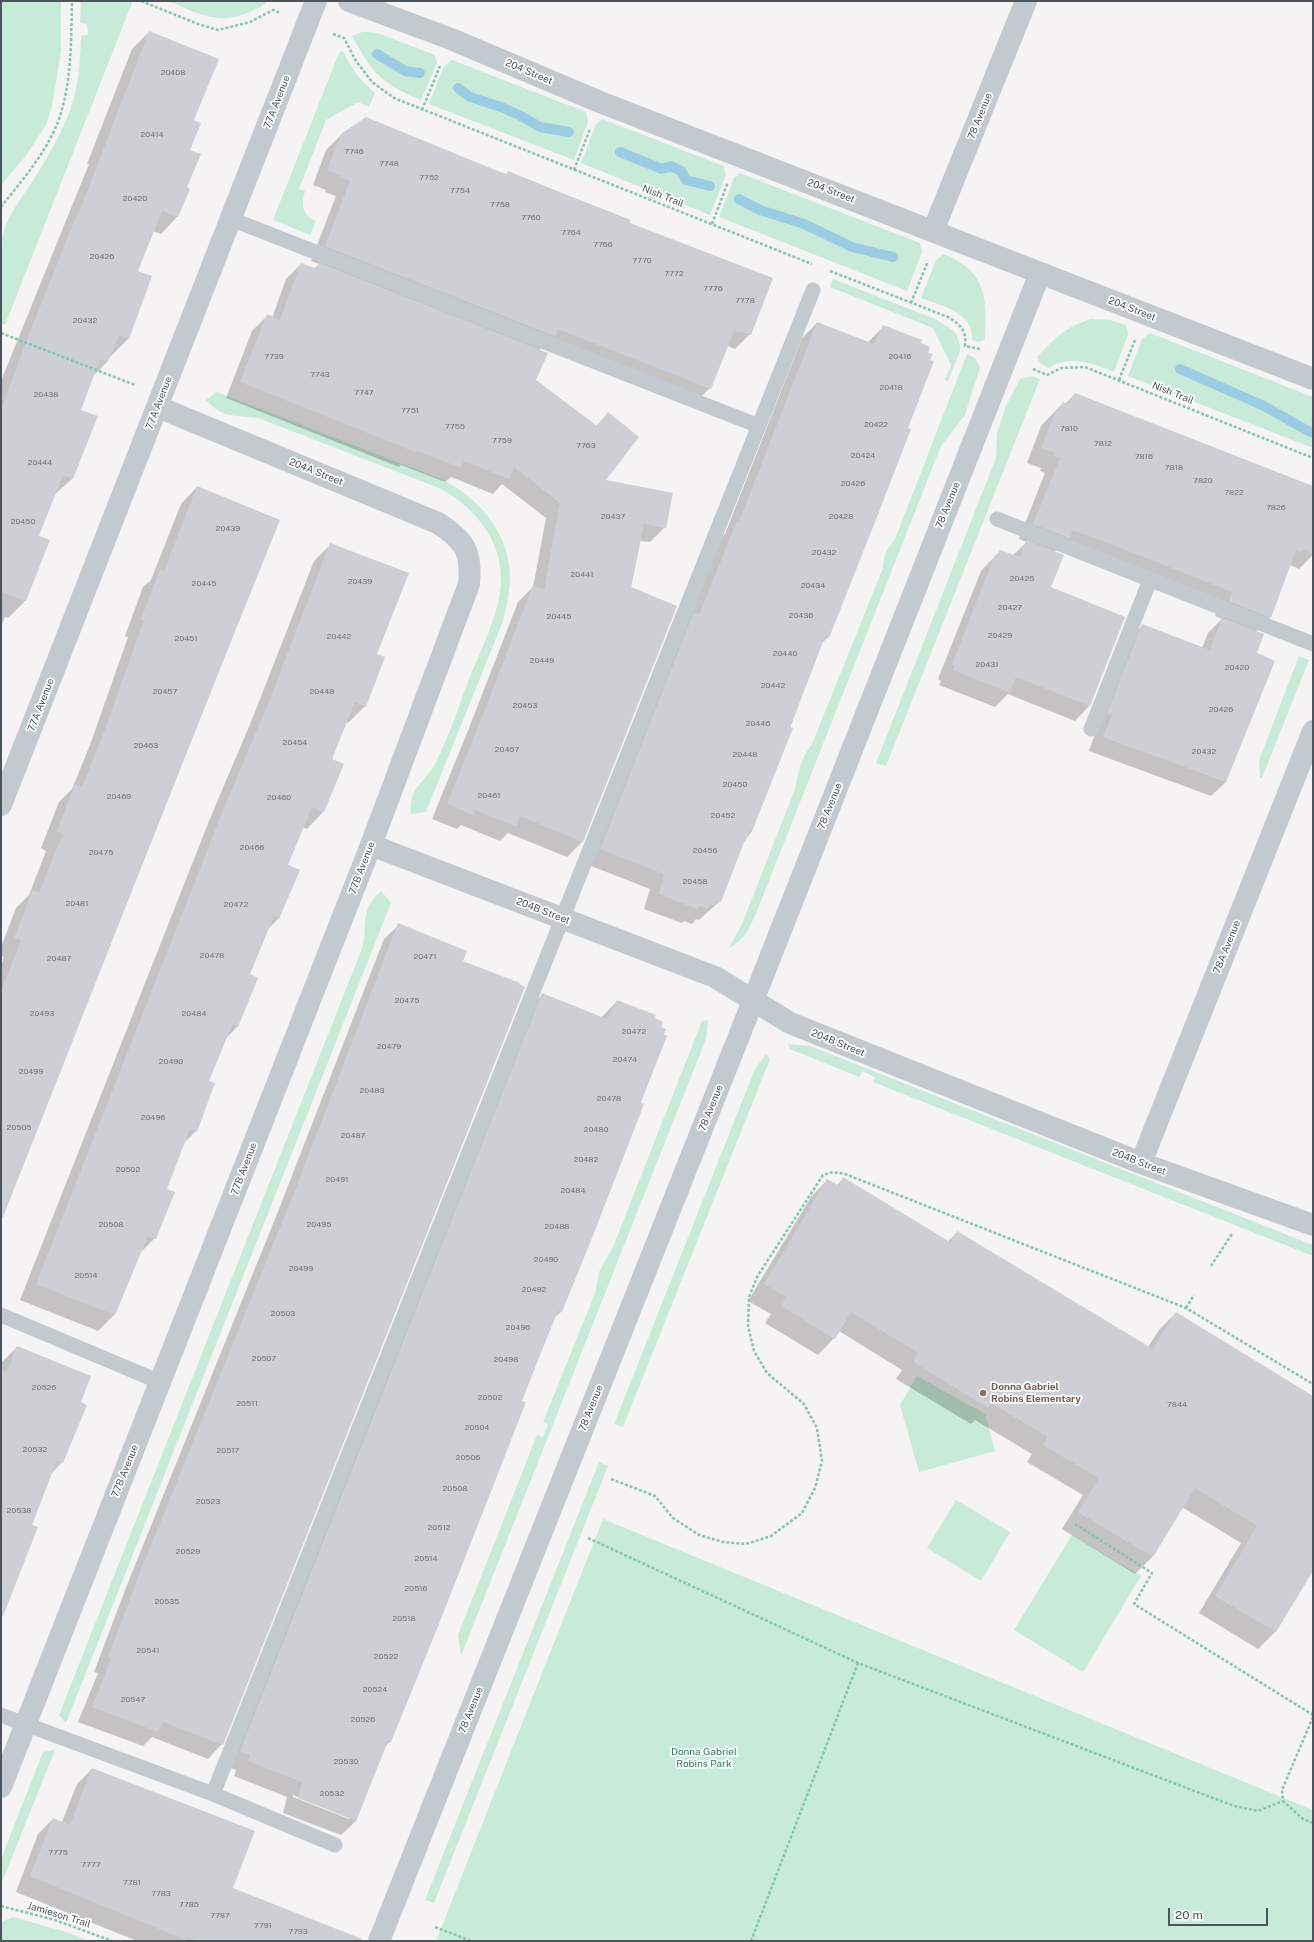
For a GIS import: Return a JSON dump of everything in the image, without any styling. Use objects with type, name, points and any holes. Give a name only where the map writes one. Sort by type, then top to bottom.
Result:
[{"type":"street","name":"77A Avenue","points":[[1,805],[316,1]]},
{"type":"street","name":"204 Street","points":[[349,1],[451,39],[600,102],[1313,380]]},
{"type":"street","name":"78 Avenue","points":[[936,232],[1026,1]]},
{"type":"street","name":"78 Avenue","points":[[379,1941],[753,1001],[1040,273]]},
{"type":"street","name":"204A Street","points":[[158,407],[438,523],[454,534],[466,549]]},
{"type":"street","name":"77B Avenue","points":[[1,1787],[371,845],[469,584],[471,566],[466,549]]},
{"type":"street","name":"78A Avenue","points":[[1141,1163],[1313,731]]},
{"type":"street","name":"204B Street","points":[[371,845],[715,976],[790,1024],[1141,1163],[1313,1224]]},
{"type":"lane","points":[[231,219],[759,426]]},
{"type":"lane","points":[[213,1794],[813,290]]},
{"type":"lane","points":[[997,519],[1313,644]]},
{"type":"lane","points":[[1091,729],[1150,580]]},
{"type":"lane","points":[[1,1315],[160,1382]]},
{"type":"lane","points":[[1,1715],[213,1794],[335,1846]]},
{"type":"path","points":[[1,207],[47,142],[60,117],[67,87],[71,52],[72,1]]},
{"type":"path","points":[[141,1],[198,24],[218,30],[250,22],[273,10]]},
{"type":"path","name":"Nish Trail","points":[[344,38],[356,61],[372,82],[394,98],[815,265]]},
{"type":"path","points":[[422,110],[451,39]]},
{"type":"path","points":[[574,170],[600,102]]},
{"type":"path","points":[[712,224],[738,155]]},
{"type":"path","points":[[911,303],[936,232]]},
{"type":"path","points":[[822,268],[956,321],[961,326],[966,338],[965,346],[984,350]]},
{"type":"path","points":[[1119,380],[1145,314]]},
{"type":"path","points":[[1,333],[135,386]]},
{"type":"path","name":"Nish Trail","points":[[1027,366],[1047,376],[1061,368],[1085,367],[1313,458]]},
{"type":"path","points":[[611,1480],[655,1496],[673,1518],[700,1535],[723,1542],[746,1544],[771,1536],[802,1513],[815,1488],[822,1461],[817,1428],[804,1404],[767,1373],[754,1351],[748,1326],[749,1297],[757,1277],[823,1175],[833,1172],[845,1174],[1186,1308],[1313,1384]]},
{"type":"path","points":[[1211,1266],[1232,1234]]},
{"type":"path","points":[[1186,1308],[1194,1296]]},
{"type":"path","points":[[1075,1524],[1152,1572],[1134,1604],[1313,1716],[1282,1790],[1283,1801],[1303,1819],[1313,1823]]},
{"type":"path","points":[[588,1538],[858,1663],[1234,1806],[1258,1811],[1283,1801]]},
{"type":"path","points":[[751,1941],[858,1663]]},
{"type":"path","name":"Jamieson Trail","points":[[1,1906],[55,1920],[112,1941]]},
{"type":"path","points":[[435,1927],[471,1941]]},
{"type":"green space","points":[[1,1],[61,1],[61,52],[52,106],[46,125],[25,157],[1,185]]},
{"type":"green space","points":[[81,1],[130,1],[132,3],[5,325],[1,323],[1,266],[3,234],[13,211],[46,160],[64,126],[74,100],[80,63],[81,36],[88,35],[87,24],[80,23]]},
{"type":"green space","points":[[167,1],[267,1],[264,5],[240,16],[219,18],[199,14]]},
{"type":"green space","points":[[362,32],[380,34],[435,55],[437,63],[421,100],[387,82],[372,68],[352,36]]},
{"type":"green space","points":[[343,51],[356,74],[375,93],[369,107],[358,102],[326,120],[299,189],[305,191],[303,205],[305,213],[311,219],[316,221],[310,235],[273,220],[335,63],[340,52]]},
{"type":"green space","points":[[452,60],[586,112],[588,122],[574,160],[429,104],[444,66]]},
{"type":"green space","points":[[602,119],[724,166],[726,175],[710,215],[581,163],[596,124]]},
{"type":"green space","points":[[740,173],[920,243],[922,252],[907,291],[719,217],[734,178]]},
{"type":"green space","points":[[944,254],[958,261],[969,269],[981,288],[985,311],[985,340],[978,342],[972,340],[968,323],[962,317],[946,307],[921,298],[936,260]]},
{"type":"green space","points":[[833,279],[935,319],[956,333],[960,345],[960,351],[948,381],[945,380],[951,365],[933,328],[830,287]]},
{"type":"green space","points":[[1091,319],[1110,320],[1126,325],[1128,334],[1114,372],[1098,366],[1073,361],[1057,364],[1049,368],[1041,364],[1037,357],[1055,339],[1074,326]]},
{"type":"green space","points":[[1150,333],[1313,397],[1313,448],[1128,376],[1142,339]]},
{"type":"green space","points":[[967,354],[975,358],[980,367],[965,415],[941,446],[755,916],[742,938],[729,948],[742,924],[795,789],[803,760],[812,744],[883,568],[886,553],[895,539]]},
{"type":"green space","points":[[1032,376],[1040,379],[886,766],[876,763],[996,458],[997,433],[1006,406],[1020,379]]},
{"type":"green space","points":[[217,392],[443,480],[470,498],[492,521],[500,535],[506,550],[510,582],[503,621],[426,812],[411,814],[412,797],[419,785],[432,769],[441,751],[488,634],[498,604],[501,577],[499,561],[494,545],[478,518],[453,497],[439,488],[258,418],[236,416],[224,413],[212,406],[206,400]]},
{"type":"green space","points":[[1299,656],[1309,660],[1262,778],[1260,777],[1259,760]]},
{"type":"green space","points":[[381,891],[391,903],[66,1723],[59,1715],[363,946],[366,916],[370,904]]},
{"type":"green space","points":[[708,1020],[706,1039],[461,1656],[458,1635],[537,1435],[543,1437],[548,1424],[543,1422],[596,1291],[599,1272],[613,1247],[702,1021]]},
{"type":"green space","points":[[788,1044],[810,1046],[1313,1245],[1313,1256],[873,1082],[875,1077],[862,1071],[859,1077],[790,1049]]},
{"type":"green space","points":[[766,1054],[770,1059],[623,1427],[614,1424],[755,1069]]},
{"type":"green space","points":[[917,1376],[985,1414],[995,1451],[919,1472],[900,1405]]},
{"type":"green space","points":[[599,1462],[608,1466],[434,1903],[425,1900]]},
{"type":"green space","points":[[956,1500],[1010,1532],[981,1581],[927,1548]]},
{"type":"green space","name":"Donna Gabriel Robins Park","points":[[603,1519],[1313,1810],[1313,1941],[436,1941]]},
{"type":"green space","points":[[1072,1535],[1141,1576],[1083,1672],[1014,1630]]},
{"type":"green space","points":[[55,1750],[1,1884],[1,1859],[43,1752]]},
{"type":"green space","points":[[13,1917],[66,1932],[89,1941],[1,1941],[1,1922]]},
{"type":"building","points":[[149,31],[219,59],[194,120],[201,123],[190,150],[201,154],[187,187],[190,189],[178,217],[162,211],[138,271],[152,276],[129,339],[119,335],[108,362],[100,359],[81,410],[98,416],[73,479],[63,475],[39,536],[50,540],[26,601],[1,592],[1,410],[24,347],[77,214],[78,215]]},
{"type":"building","points":[[366,117],[495,170],[507,174],[508,171],[631,220],[630,223],[773,278],[751,335],[740,331],[739,333],[734,331],[711,389],[558,329],[555,336],[325,246],[350,181],[340,177],[341,175],[327,170],[341,134]]},
{"type":"building","points":[[301,263],[317,269],[319,263],[548,353],[536,380],[597,426],[608,412],[639,437],[606,480],[673,493],[666,528],[644,524],[631,587],[677,606],[583,842],[520,816],[516,826],[475,810],[473,815],[447,804],[533,585],[544,590],[560,503],[514,467],[509,479],[464,461],[461,468],[416,450],[415,452],[240,382],[267,314],[280,320]]},
{"type":"building","points":[[817,322],[874,344],[883,325],[922,340],[921,343],[930,347],[928,353],[933,354],[930,360],[934,361],[908,428],[911,429],[877,517],[829,638],[825,636],[790,727],[793,728],[752,831],[750,830],[744,842],[721,902],[716,900],[714,906],[710,904],[708,909],[699,906],[697,909],[659,894],[664,874],[600,849],[694,612],[699,615],[737,521],[739,522]]},
{"type":"building","points":[[1075,393],[1313,486],[1313,554],[1303,550],[1302,552],[1296,550],[1271,618],[1229,601],[1232,592],[1144,557],[1073,530],[1070,538],[1033,524],[1060,458],[1054,456],[1055,453],[1041,448],[1056,410],[1059,411],[1063,402],[1068,404]]},
{"type":"building","points":[[197,486],[280,520],[3,1217],[1,1217],[1,991],[21,940],[14,938],[33,890],[39,893],[63,834],[57,831],[75,784],[82,787],[106,727],[144,620],[141,619],[160,569],[164,571]]},
{"type":"building","points":[[1026,540],[1064,555],[1051,587],[1125,617],[1090,706],[1016,677],[1010,693],[953,670],[955,666],[952,664],[995,555],[997,556],[1000,550],[1020,557]]},
{"type":"building","points":[[330,543],[409,573],[377,654],[385,657],[366,707],[355,702],[332,759],[344,764],[324,812],[312,807],[288,865],[300,870],[279,919],[274,916],[250,974],[258,978],[238,1027],[232,1025],[209,1081],[215,1083],[197,1132],[190,1129],[167,1189],[175,1192],[156,1239],[148,1236],[115,1315],[36,1284],[226,803],[270,699]]},
{"type":"building","points":[[1222,618],[1264,634],[1257,653],[1275,661],[1226,782],[1103,737],[1112,715],[1107,713],[1142,624],[1210,650]]},
{"type":"building","points":[[398,923],[467,951],[463,961],[520,983],[519,984],[525,987],[223,1745],[163,1722],[158,1732],[92,1707],[111,1659],[108,1657],[141,1570],[294,1193]]},
{"type":"building","points":[[542,993],[607,1019],[617,1000],[656,1015],[655,1018],[663,1022],[661,1027],[666,1029],[664,1034],[667,1036],[641,1102],[644,1104],[594,1233],[562,1312],[558,1311],[538,1360],[522,1401],[526,1402],[439,1624],[391,1742],[388,1741],[356,1821],[298,1798],[302,1782],[248,1761],[250,1755],[240,1751]]},
{"type":"building","name":"Donna Gabriel Robins Elementary","points":[[843,1177],[950,1242],[957,1231],[1153,1349],[1176,1312],[1313,1396],[1313,1571],[1276,1632],[1215,1596],[1257,1526],[1195,1488],[1153,1557],[1078,1512],[1099,1478],[1043,1445],[1048,1437],[991,1403],[988,1408],[913,1362],[918,1353],[851,1312],[835,1339],[781,1306],[787,1297],[764,1284],[827,1179],[839,1186]]},
{"type":"building","points":[[17,1346],[91,1376],[81,1402],[87,1405],[63,1463],[57,1460],[32,1525],[38,1527],[3,1616],[1,1616],[1,1370],[7,1372]]},
{"type":"building","points":[[92,1768],[255,1831],[233,1888],[362,1939],[362,1941],[199,1941],[187,1937],[186,1940],[30,1876],[53,1818],[70,1825]]},
{"type":"waterway","points":[[377,54],[405,71],[420,73]]},
{"type":"waterway","points":[[458,88],[470,97],[501,107],[540,127],[569,132]]},
{"type":"waterway","points":[[620,152],[662,169],[671,166],[681,171],[686,180],[710,186]]},
{"type":"waterway","points":[[739,199],[760,210],[804,224],[852,247],[893,257]]},
{"type":"waterway","points":[[1180,369],[1264,406],[1308,431],[1313,432]]},
{"type":"place","name":"Donna Gabriel Robins Elementary","points":[[983,1393]]}]
